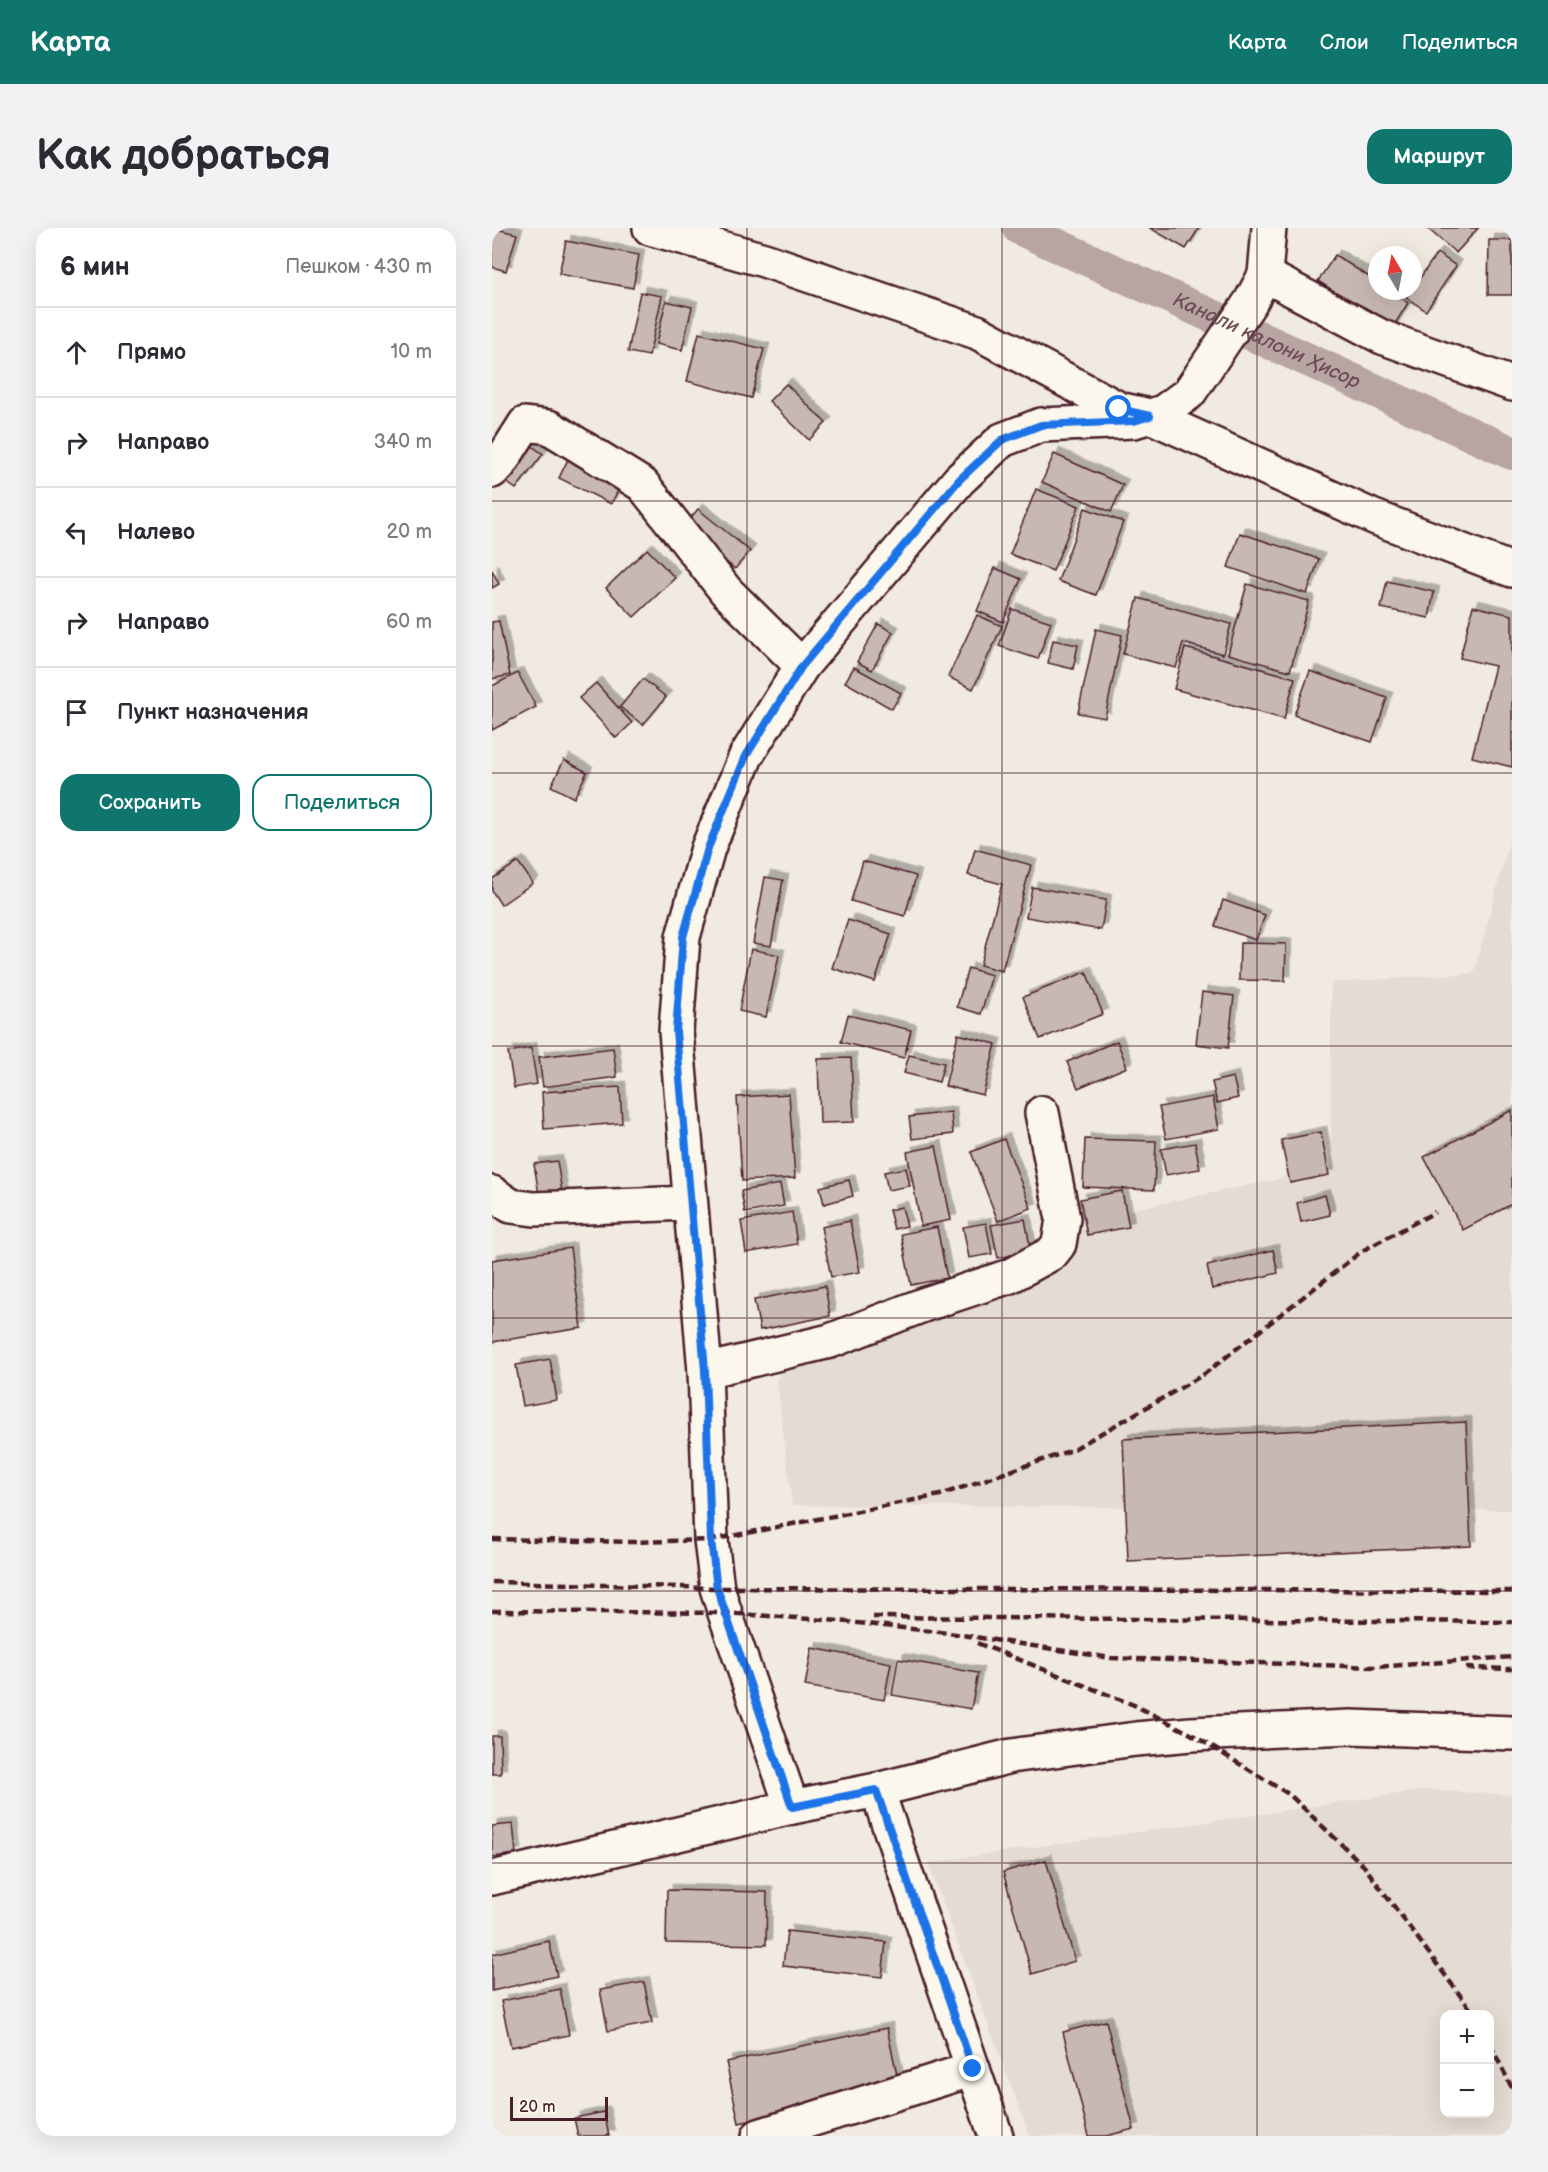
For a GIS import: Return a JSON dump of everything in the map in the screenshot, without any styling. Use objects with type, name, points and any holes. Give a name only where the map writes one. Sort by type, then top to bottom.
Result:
[{"type":"street","points":[[650,228],[764,260],[977,332],[1119,409],[1150,416],[1374,517],[1512,570]]},
{"type":"street","points":[[792,1807],[717,1588],[711,1540],[705,1371],[676,1031],[683,937],[708,848],[746,756],[802,666],[959,480],[1002,440],[1041,425],[1134,421],[1163,412],[1189,393],[1258,288],[1269,228]]},
{"type":"street","points":[[1258,288],[1382,337],[1512,384]]},
{"type":"street","points":[[492,471],[499,465],[525,424],[549,427],[643,485],[726,591],[802,666]]},
{"type":"street","points":[[705,1371],[830,1341],[923,1305],[1010,1276],[1052,1253],[1059,1244],[1063,1219],[1042,1113]]},
{"type":"street","points":[[492,1193],[511,1206],[534,1209],[690,1203]]},
{"type":"street","points":[[492,1878],[792,1807],[876,1790],[1011,1756],[1191,1734],[1351,1727],[1512,1732]]},
{"type":"street","points":[[876,1790],[996,2136]]},
{"type":"street","points":[[759,2136],[973,2069]]},
{"type":"shaded area","points":[[1512,831],[1512,1510],[792,1505],[777,1379],[809,1331],[1135,1209],[1331,1168],[1331,983],[1474,973]]},
{"type":"shaded area","points":[[1425,1790],[1512,1795],[1512,2136],[1030,2136],[928,1863]]},
{"type":"building","points":[[492,228],[517,234],[506,271],[492,267]]},
{"type":"building","points":[[1150,228],[1199,228],[1186,249]]},
{"type":"building","points":[[1427,228],[1478,228],[1456,253]]},
{"type":"building","points":[[1489,240],[1512,240],[1512,295],[1488,295]]},
{"type":"building","points":[[566,241],[639,255],[633,288],[559,274]]},
{"type":"building","points":[[1437,253],[1456,266],[1426,311],[1410,300],[1422,300],[1422,275]]},
{"type":"building","points":[[1335,255],[1368,276],[1368,300],[1404,300],[1408,303],[1392,329],[1318,281]]},
{"type":"building","points":[[640,292],[662,296],[649,356],[628,352]]},
{"type":"building","points":[[666,301],[692,307],[682,350],[656,344]]},
{"type":"building","points":[[699,333],[764,349],[751,398],[687,381]]},
{"type":"building","points":[[786,384],[826,423],[809,440],[769,401]]},
{"type":"building","points":[[525,441],[543,454],[516,489],[499,477]]},
{"type":"building","points":[[572,451],[625,477],[611,504],[559,478]]},
{"type":"building","points":[[1054,454],[1123,485],[1111,512],[1042,482]]},
{"type":"building","points":[[1036,489],[1079,506],[1053,571],[1010,554]]},
{"type":"building","points":[[1085,508],[1123,522],[1096,595],[1058,581]]},
{"type":"building","points":[[698,509],[750,551],[735,569],[683,527]]},
{"type":"building","points":[[1240,533],[1319,559],[1307,594],[1228,567]]},
{"type":"building","points":[[647,549],[675,578],[634,617],[606,588]]},
{"type":"building","points":[[995,568],[1021,579],[1003,622],[977,611]]},
{"type":"building","points":[[492,570],[499,584],[492,588]]},
{"type":"building","points":[[1387,581],[1434,592],[1429,618],[1381,608]]},
{"type":"building","points":[[1247,584],[1309,601],[1290,671],[1228,654]]},
{"type":"building","points":[[1138,598],[1231,624],[1223,654],[1183,643],[1176,668],[1123,654]]},
{"type":"building","points":[[1473,606],[1512,615],[1512,767],[1472,757],[1495,666],[1460,658]]},
{"type":"building","points":[[1012,609],[1051,622],[1038,659],[999,646]]},
{"type":"building","points":[[977,615],[1002,626],[973,689],[948,677]]},
{"type":"building","points":[[499,621],[510,675],[492,679],[492,622]]},
{"type":"building","points":[[878,624],[893,632],[872,670],[857,662]]},
{"type":"building","points":[[1096,629],[1122,635],[1105,718],[1078,713]]},
{"type":"building","points":[[1053,640],[1078,645],[1073,669],[1048,663]]},
{"type":"building","points":[[1185,648],[1295,678],[1284,719],[1174,689]]},
{"type":"building","points":[[854,667],[901,693],[892,709],[845,682]]},
{"type":"building","points":[[1310,671],[1387,698],[1372,742],[1294,715]]},
{"type":"building","points":[[518,673],[536,707],[492,730],[492,686]]},
{"type":"building","points":[[643,679],[666,697],[643,725],[620,707]]},
{"type":"building","points":[[596,683],[632,723],[616,738],[579,698]]},
{"type":"building","points":[[564,760],[587,772],[574,798],[551,786]]},
{"type":"building","points":[[975,849],[1031,865],[1002,971],[980,965],[1002,884],[968,875]]},
{"type":"building","points":[[863,861],[916,876],[905,916],[851,901]]},
{"type":"building","points":[[518,862],[533,883],[501,905],[492,891],[492,879]]},
{"type":"building","points":[[765,877],[783,880],[771,946],[753,943]]},
{"type":"building","points":[[1032,887],[1106,900],[1101,930],[1026,917]]},
{"type":"building","points":[[1223,900],[1265,915],[1256,940],[1215,926]]},
{"type":"building","points":[[848,920],[891,934],[875,982],[832,968]]},
{"type":"building","points":[[1240,943],[1286,944],[1285,981],[1239,980]]},
{"type":"building","points":[[751,949],[779,955],[766,1017],[739,1011]]},
{"type":"building","points":[[968,968],[992,975],[981,1014],[957,1007]]},
{"type":"building","points":[[1086,972],[1103,1014],[1040,1039],[1023,997]]},
{"type":"building","points":[[1202,992],[1234,996],[1228,1048],[1196,1044]]},
{"type":"building","points":[[848,1015],[911,1030],[904,1058],[841,1042]]},
{"type":"building","points":[[958,1034],[996,1044],[983,1095],[945,1086]]},
{"type":"building","points":[[1117,1041],[1127,1067],[1078,1088],[1067,1062]]},
{"type":"building","points":[[531,1048],[537,1084],[514,1088],[508,1052]]},
{"type":"building","points":[[613,1048],[617,1077],[543,1087],[539,1057]]},
{"type":"building","points":[[909,1055],[944,1063],[939,1082],[904,1073]]},
{"type":"building","points":[[851,1058],[854,1122],[820,1123],[818,1059]]},
{"type":"building","points":[[1233,1077],[1238,1098],[1217,1103],[1212,1082]]},
{"type":"building","points":[[620,1087],[622,1123],[544,1129],[542,1092]]},
{"type":"building","points":[[789,1094],[795,1178],[742,1181],[737,1097]]},
{"type":"building","points":[[1213,1097],[1219,1129],[1166,1139],[1159,1107]]},
{"type":"building","points":[[1512,1110],[1512,1204],[1463,1230],[1424,1157]]},
{"type":"building","points":[[951,1112],[953,1134],[912,1139],[909,1117]]},
{"type":"building","points":[[1321,1132],[1329,1175],[1290,1183],[1281,1140]]},
{"type":"building","points":[[1004,1139],[1031,1208],[998,1221],[971,1152]]},
{"type":"building","points":[[1085,1139],[1156,1141],[1154,1190],[1083,1187]]},
{"type":"building","points":[[1195,1143],[1200,1169],[1166,1175],[1161,1149]]},
{"type":"building","points":[[936,1146],[951,1220],[921,1226],[907,1152]]},
{"type":"building","points":[[557,1161],[563,1198],[540,1201],[534,1164]]},
{"type":"building","points":[[906,1168],[910,1186],[888,1190],[884,1172]]},
{"type":"building","points":[[849,1180],[853,1196],[824,1204],[820,1187]]},
{"type":"building","points":[[780,1184],[784,1206],[745,1213],[741,1191]]},
{"type":"building","points":[[1122,1191],[1129,1227],[1087,1235],[1080,1199]]},
{"type":"building","points":[[1325,1195],[1330,1215],[1301,1222],[1297,1203]]},
{"type":"building","points":[[902,1207],[907,1226],[894,1229],[889,1210]]},
{"type":"building","points":[[792,1212],[797,1244],[746,1253],[741,1221]]},
{"type":"building","points":[[1025,1219],[1031,1252],[998,1258],[991,1225]]},
{"type":"building","points":[[850,1221],[860,1272],[831,1277],[821,1227]]},
{"type":"building","points":[[986,1223],[992,1254],[969,1258],[963,1227]]},
{"type":"building","points":[[937,1227],[947,1278],[911,1285],[901,1234]]},
{"type":"building","points":[[570,1248],[582,1328],[492,1342],[492,1260]]},
{"type":"building","points":[[1273,1250],[1278,1273],[1212,1289],[1207,1266]]},
{"type":"building","points":[[825,1286],[830,1316],[760,1330],[754,1300]]},
{"type":"building","points":[[550,1359],[557,1400],[523,1406],[516,1365]]},
{"type":"building","points":[[1466,1422],[1471,1546],[1128,1561],[1123,1439]]},
{"type":"building","points":[[812,1648],[891,1663],[884,1700],[805,1686]]},
{"type":"building","points":[[898,1659],[978,1673],[971,1709],[892,1695]]},
{"type":"building","points":[[492,1736],[500,1736],[501,1774],[492,1774]]},
{"type":"building","points":[[513,1824],[516,1854],[492,1857],[492,1826]]},
{"type":"building","points":[[1046,1860],[1075,1961],[1032,1974],[1003,1872]]},
{"type":"building","points":[[667,1890],[767,1892],[766,1945],[666,1943]]},
{"type":"building","points":[[787,1931],[886,1942],[882,1977],[783,1966]]},
{"type":"building","points":[[549,1941],[557,1976],[492,1991],[492,1954]]},
{"type":"building","points":[[644,1982],[652,2023],[608,2031],[600,1990]]},
{"type":"building","points":[[560,1989],[569,2035],[511,2047],[501,2001]]},
{"type":"building","points":[[1106,2021],[1134,2129],[1106,2136],[1089,2136],[1063,2032]]},
{"type":"building","points":[[887,2028],[900,2089],[739,2123],[726,2062]]},
{"type":"building","points":[[604,2112],[609,2136],[578,2136],[574,2118]]},
{"type":"waterway","name":"Канали калони Ҳисор","points":[[1019,228],[1512,453]]},
{"type":"railway","points":[[492,1539],[631,1542],[711,1540],[940,1495],[1072,1450],[1203,1375],[1362,1251],[1435,1212]]},
{"type":"railway","points":[[492,1582],[717,1588],[1512,1591]]},
{"type":"railway","points":[[492,1611],[725,1613],[839,1621],[949,1633],[1111,1658],[1376,1667],[1512,1657]]},
{"type":"railway","points":[[873,1617],[1512,1622]]},
{"type":"railway","points":[[977,1643],[1134,1705],[1191,1734],[1290,1795],[1364,1866],[1471,2010]]},
{"type":"railway","points":[[1466,1668],[1512,1669]]},
{"type":"railway","points":[[1494,2052],[1512,2088]]},
{"type":"route","points":[[973,2069],[876,1790],[792,1807],[717,1588],[711,1540],[705,1371],[676,1031],[683,937],[708,848],[746,756],[802,666],[959,480],[1002,440],[1041,425],[1134,421],[1150,416],[1119,409]]}]
